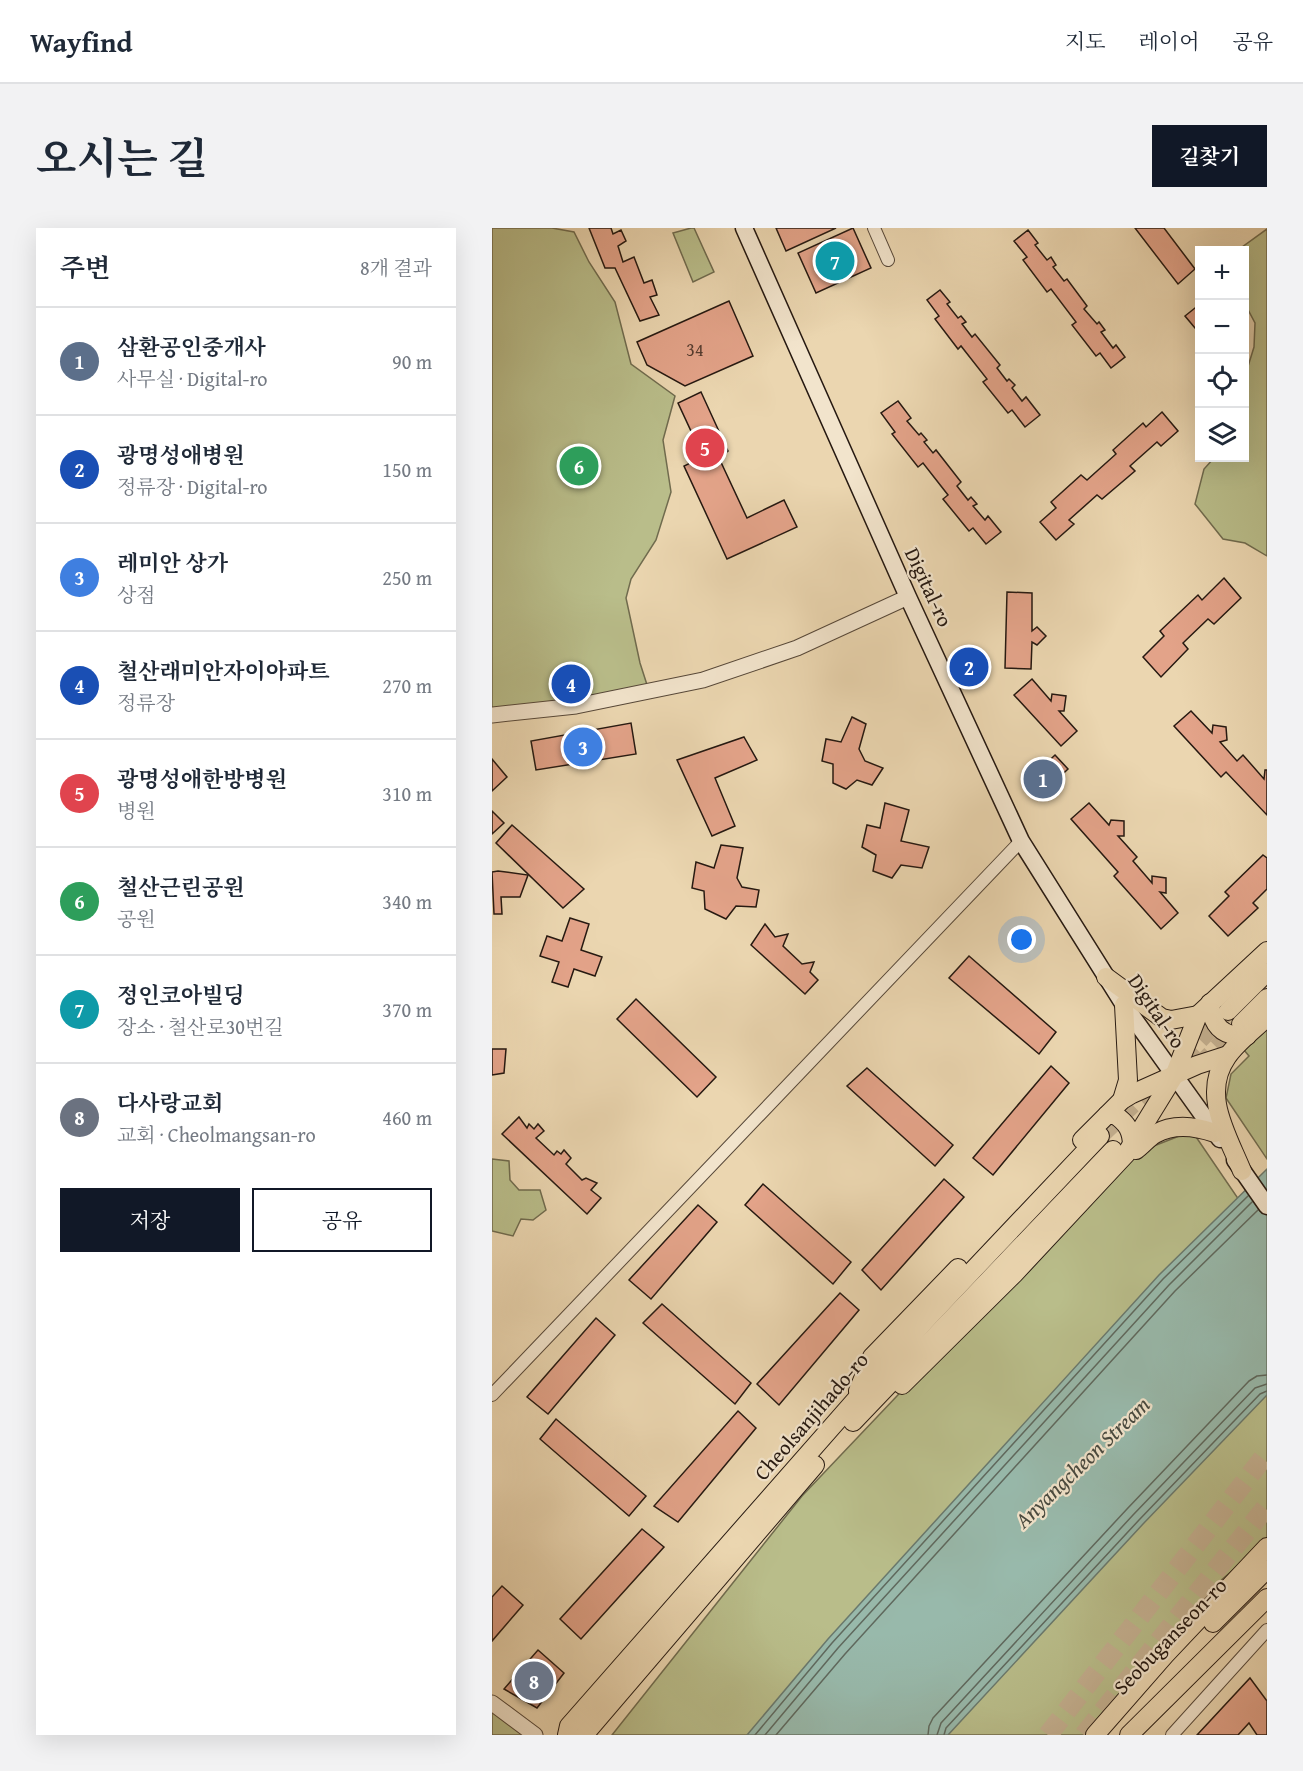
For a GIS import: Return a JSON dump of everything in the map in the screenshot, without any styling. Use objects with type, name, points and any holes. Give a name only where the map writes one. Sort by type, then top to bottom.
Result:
[{"type":"main road","name":"Digital-ro","points":[[744,228],[908,597],[1021,841],[1124,1005],[1174,1076],[1219,1129]]},
{"type":"main road","points":[[857,1408],[896,1391],[1014,1274],[1124,1150],[1174,1076],[1204,1009],[1267,951]]},
{"type":"main road","points":[[1267,972],[1239,1024],[1215,1090],[1219,1129],[1242,1171],[1267,1206]]},
{"type":"main road","points":[[1106,977],[1162,1018],[1171,1020],[1204,1009]]},
{"type":"main road","points":[[1204,1009],[1227,1035],[1267,998]]},
{"type":"main road","points":[[1122,1100],[1128,1080],[1124,1005]]},
{"type":"main road","points":[[1239,1024],[1267,1017]]},
{"type":"main road","points":[[857,1408],[872,1357],[1122,1100],[1197,1065],[1228,1055]]},
{"type":"main road","points":[[1107,1115],[1114,1115],[1129,1128],[1132,1135],[1124,1150]]},
{"type":"main road","points":[[1124,1150],[1138,1149],[1154,1135],[1177,1127],[1219,1129]]},
{"type":"main road","name":"Cheolsanjihado-ro","points":[[584,1735],[826,1452],[924,1322],[1100,1136]]},
{"type":"main road","name":"Cheolsanjihado-ro","points":[[567,1735],[569,1726],[857,1408]]},
{"type":"main road","points":[[1095,1735],[1165,1655],[1267,1547]]},
{"type":"main road","name":"Seobuganseon-ro","points":[[1106,1735],[1267,1569]]},
{"type":"main road","name":"Seobuganseon-ro","points":[[1129,1735],[1267,1598]]},
{"type":"main road","points":[[1222,1642],[1267,1606]]},
{"type":"street","points":[[874,228],[888,260]]},
{"type":"street","points":[[492,715],[576,706],[704,680],[797,648],[908,597]]},
{"type":"street","points":[[492,1395],[1021,841]]},
{"type":"street","points":[[1172,1735],[1267,1630]]},
{"type":"street","points":[[492,1703],[535,1735]]},
{"type":"green space","points":[[492,228],[552,228],[574,232],[589,262],[615,302],[631,364],[675,396],[663,440],[671,492],[656,540],[631,579],[626,598],[640,663],[649,691],[492,715]]},
{"type":"green space","points":[[694,228],[714,272],[693,282],[673,233]]},
{"type":"green space","points":[[1267,229],[1267,556],[1245,543],[1223,539],[1195,504],[1204,469],[1210,462],[1249,462],[1249,363],[1254,347],[1255,323],[1249,312],[1249,246],[1244,246]]},
{"type":"green space","points":[[1267,1029],[1267,1159],[1226,1098],[1231,1074],[1249,1056],[1244,1050]]},
{"type":"green space","points":[[1192,1131],[1267,1241],[1267,1541],[1219,1582],[1084,1735],[612,1735],[802,1496],[915,1377],[1141,1151]]},
{"type":"green space","points":[[492,1159],[509,1161],[510,1180],[519,1190],[540,1190],[546,1210],[533,1220],[521,1219],[513,1236],[492,1231]]},
{"type":"green space","points":[[492,1703],[535,1735],[492,1735]]},
{"type":"water","name":"Anyangcheon Stream","points":[[1267,1169],[1267,1395],[1143,1524],[948,1735],[747,1735],[828,1639],[1159,1275]]},
{"type":"building","points":[[589,228],[611,228],[613,234],[621,230],[626,241],[618,246],[623,262],[634,257],[644,283],[652,280],[657,295],[650,297],[659,315],[640,321],[615,268],[605,268]]},
{"type":"building","points":[[776,228],[836,228],[786,251]]},
{"type":"building","points":[[853,228],[871,268],[816,293],[798,253]]},
{"type":"building","points":[[1135,228],[1164,228],[1195,269],[1178,284]]},
{"type":"building","points":[[1028,230],[1038,243],[1035,245],[1047,260],[1051,257],[1056,265],[1053,267],[1064,281],[1067,279],[1087,306],[1084,309],[1105,330],[1101,332],[1113,348],[1116,345],[1125,357],[1111,368],[1100,353],[1096,356],[1072,325],[1076,322],[1051,289],[1047,292],[1023,260],[1027,257],[1014,241]]},
{"type":"building","points":[[940,290],[950,302],[947,304],[958,318],[961,316],[966,322],[962,324],[972,337],[975,334],[1000,365],[997,368],[1007,381],[1009,379],[1015,385],[1012,388],[1022,401],[1026,397],[1040,415],[1025,427],[1012,410],[1008,413],[983,382],[987,379],[961,346],[958,349],[935,319],[939,316],[927,300]]},
{"type":"building","points":[[729,301],[753,356],[685,386],[647,365],[637,342]]},
{"type":"building","points":[[1195,308],[1195,328],[1185,316]]},
{"type":"building","points":[[701,392],[728,451],[719,458],[747,518],[784,500],[797,527],[727,559],[684,466],[703,457],[678,403]]},
{"type":"building","points":[[898,401],[911,418],[907,421],[919,435],[921,433],[927,440],[924,442],[933,453],[936,450],[961,482],[957,486],[968,500],[971,497],[977,504],[973,506],[985,520],[988,516],[1001,532],[986,544],[973,528],[969,531],[943,499],[948,495],[923,463],[918,467],[892,434],[895,432],[881,413]]},
{"type":"building","points":[[1162,412],[1178,431],[1161,446],[1157,442],[1130,466],[1135,471],[1102,499],[1097,495],[1069,520],[1074,524],[1056,540],[1040,522],[1056,508],[1051,502],[1081,475],[1087,480],[1116,454],[1113,450],[1143,423],[1146,427]]},
{"type":"building","points":[[1224,578],[1241,598],[1214,624],[1208,619],[1183,643],[1188,649],[1161,677],[1143,657],[1164,636],[1160,631],[1198,595],[1202,600]]},
{"type":"building","points":[[1007,592],[1032,593],[1032,631],[1037,627],[1046,636],[1037,645],[1032,642],[1031,669],[1005,668]]},
{"type":"building","points":[[1032,679],[1051,701],[1052,694],[1066,696],[1064,711],[1059,711],[1077,731],[1061,746],[1014,695]]},
{"type":"building","points":[[1191,711],[1212,733],[1213,725],[1226,727],[1227,740],[1220,742],[1237,761],[1243,755],[1264,779],[1265,770],[1267,770],[1267,815],[1226,772],[1221,777],[1174,726]]},
{"type":"building","points":[[852,717],[866,724],[859,749],[865,761],[883,768],[872,785],[857,780],[846,789],[833,783],[833,764],[822,761],[826,739],[841,742]]},
{"type":"building","points":[[631,723],[636,754],[536,770],[531,741]]},
{"type":"building","points":[[744,737],[757,760],[715,778],[735,826],[712,836],[677,760]]},
{"type":"building","points":[[1055,755],[1068,769],[1046,790],[1033,776]]},
{"type":"building","points":[[492,759],[507,777],[492,791]]},
{"type":"building","points":[[885,803],[909,810],[901,841],[929,847],[922,868],[901,865],[892,878],[873,871],[876,855],[862,847],[867,825],[880,828]]},
{"type":"building","points":[[1089,803],[1109,825],[1111,820],[1124,821],[1124,836],[1118,836],[1137,857],[1133,861],[1152,883],[1152,876],[1166,878],[1166,893],[1160,892],[1178,913],[1161,929],[1114,876],[1118,872],[1071,819]]},
{"type":"building","points":[[492,811],[504,823],[492,834]]},
{"type":"building","points":[[512,825],[584,889],[563,908],[496,843]]},
{"type":"building","points":[[721,845],[743,848],[737,878],[742,887],[759,890],[756,907],[736,906],[726,919],[705,909],[704,891],[692,888],[696,862],[714,868]]},
{"type":"building","points":[[1263,855],[1267,858],[1267,889],[1253,903],[1258,908],[1228,936],[1209,916],[1229,896],[1225,892]]},
{"type":"building","points":[[492,872],[528,875],[520,897],[501,897],[502,914],[494,914]]},
{"type":"building","points":[[570,918],[589,924],[581,950],[602,957],[595,976],[574,969],[568,987],[552,982],[559,962],[540,956],[547,936],[562,941]]},
{"type":"building","points":[[765,924],[775,937],[788,934],[783,946],[802,964],[814,962],[810,972],[818,980],[805,994],[751,945]]},
{"type":"building","points":[[969,956],[1056,1032],[1039,1054],[949,978]]},
{"type":"building","points":[[636,999],[716,1077],[697,1097],[617,1019]]},
{"type":"building","points":[[492,1049],[506,1049],[504,1073],[492,1075]]},
{"type":"building","points":[[1051,1066],[1069,1083],[993,1175],[973,1158]]},
{"type":"building","points":[[867,1068],[953,1145],[935,1166],[847,1086]]},
{"type":"building","points":[[519,1117],[527,1128],[529,1124],[534,1129],[538,1124],[544,1131],[536,1138],[554,1155],[557,1151],[561,1154],[564,1150],[571,1158],[566,1164],[582,1180],[586,1178],[597,1183],[591,1190],[601,1198],[587,1214],[502,1134]]},
{"type":"building","points":[[944,1179],[964,1197],[881,1290],[862,1270]]},
{"type":"building","points":[[763,1184],[851,1262],[833,1284],[745,1205]]},
{"type":"building","points":[[698,1205],[717,1222],[651,1299],[629,1280]]},
{"type":"building","points":[[840,1293],[859,1310],[779,1405],[757,1384]]},
{"type":"building","points":[[662,1304],[751,1383],[735,1404],[643,1323]]},
{"type":"building","points":[[596,1318],[615,1335],[548,1414],[527,1397]]},
{"type":"building","points":[[738,1411],[756,1428],[678,1522],[654,1506]]},
{"type":"building","points":[[556,1419],[646,1496],[629,1516],[540,1439]]},
{"type":"building","points":[[642,1529],[664,1547],[581,1639],[560,1619]]},
{"type":"building","points":[[502,1586],[523,1605],[492,1641],[492,1597]]},
{"type":"building","points":[[538,1650],[564,1673],[537,1708],[504,1689]]},
{"type":"building","points":[[1250,1678],[1267,1701],[1267,1735],[1257,1735],[1249,1723],[1238,1735],[1197,1735]]},
{"type":"tunnel","points":[[1181,1059],[1227,1012]]},
{"type":"tunnel","points":[[1198,1067],[1240,1025]]},
{"type":"tunnel","points":[[1100,1136],[1152,1086]]},
{"type":"tunnel","points":[[1048,1735],[1267,1453]]},
{"type":"tunnel","points":[[1084,1735],[1267,1506]]},
{"type":"place","name":"정인코아빌딩","points":[[835,261]]},
{"type":"place","name":"광명성애한방병원","points":[[705,448]]},
{"type":"place","name":"철산근린공원","points":[[579,466]]},
{"type":"place","name":"광명성애병원","points":[[969,667]]},
{"type":"place","name":"철산래미안자이아파트","points":[[571,684]]},
{"type":"place","name":"레미안 상가","points":[[583,747]]},
{"type":"place","name":"삼환공인중개사","points":[[1043,779]]},
{"type":"place","name":"다사랑교회","points":[[534,1681]]}]
